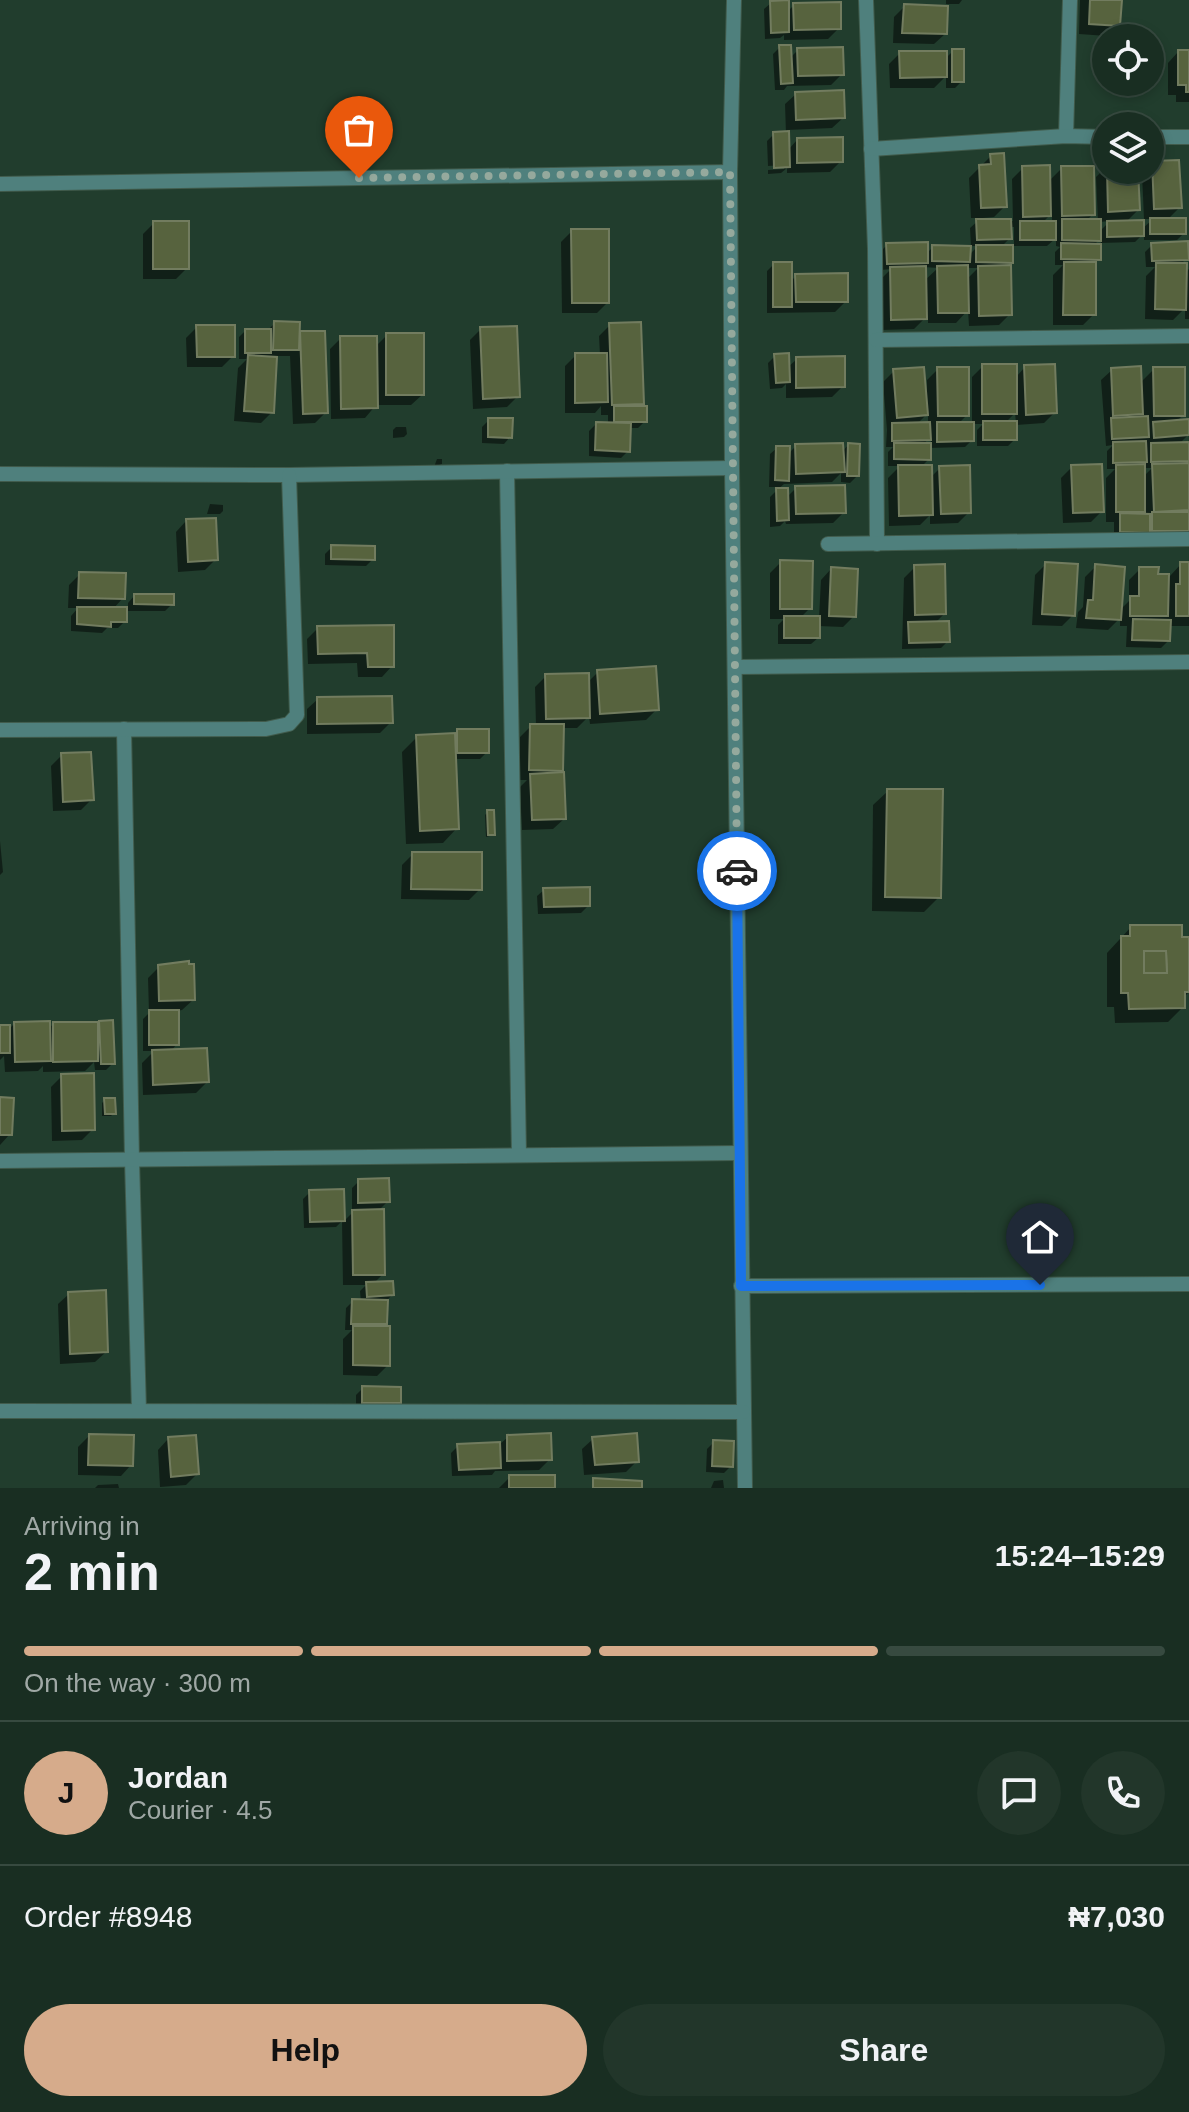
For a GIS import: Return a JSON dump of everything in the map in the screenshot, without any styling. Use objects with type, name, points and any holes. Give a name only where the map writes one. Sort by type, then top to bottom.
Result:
[{"type":"street","points":[[734,0],[730,172],[732,468],[745,1488]]},
{"type":"street","points":[[866,0],[876,340],[877,544]]},
{"type":"street","points":[[1066,136],[1070,0]]},
{"type":"street","points":[[871,149],[1092,137]]},
{"type":"street","points":[[1164,137],[1189,137]]},
{"type":"street","points":[[0,184],[730,172]]},
{"type":"street","points":[[876,340],[1189,336]]},
{"type":"street","points":[[0,474],[289,475],[732,468]]},
{"type":"street","points":[[507,471],[519,1155]]},
{"type":"street","points":[[0,730],[276,728],[289,724],[297,715],[289,475]]},
{"type":"street","points":[[828,544],[1189,539]]},
{"type":"street","points":[[735,667],[1189,662]]},
{"type":"street","points":[[124,729],[139,1411]]},
{"type":"street","points":[[0,1161],[739,1153]]},
{"type":"street","points":[[741,1286],[1189,1284]]},
{"type":"street","points":[[0,1411],[743,1412]]},
{"type":"building","points":[[789,0],[789,32],[771,33],[770,1]]},
{"type":"building","points":[[1090,0],[1122,0],[1120,24],[1089,24]]},
{"type":"building","points":[[841,2],[841,29],[794,30],[793,3]]},
{"type":"building","points":[[904,4],[948,6],[947,34],[902,33]]},
{"type":"building","points":[[779,45],[791,45],[793,83],[781,84]]},
{"type":"building","points":[[843,47],[844,75],[798,76],[797,48]]},
{"type":"building","points":[[952,49],[964,49],[964,82],[952,82]]},
{"type":"building","points":[[1178,50],[1189,50],[1189,92],[1186,92],[1186,85],[1178,85]]},
{"type":"building","points":[[899,51],[947,51],[947,77],[900,78]]},
{"type":"building","points":[[844,90],[845,118],[796,120],[795,92]]},
{"type":"building","points":[[789,131],[790,167],[774,168],[773,132]]},
{"type":"building","points":[[843,137],[843,162],[797,163],[797,138]]},
{"type":"building","points":[[1004,153],[1007,207],[981,208],[979,165],[991,164],[990,154]]},
{"type":"building","points":[[1179,160],[1182,208],[1154,209],[1153,184],[1164,184],[1164,161]]},
{"type":"building","points":[[1050,165],[1051,216],[1023,217],[1022,166]]},
{"type":"building","points":[[1061,166],[1092,166],[1095,215],[1062,216]]},
{"type":"building","points":[[1107,184],[1139,184],[1140,210],[1108,212]]},
{"type":"building","points":[[1150,218],[1186,218],[1186,234],[1150,234]]},
{"type":"building","points":[[976,219],[1011,219],[1012,239],[977,240]]},
{"type":"building","points":[[1062,219],[1101,219],[1101,241],[1062,240]]},
{"type":"building","points":[[1144,220],[1144,236],[1107,237],[1107,221]]},
{"type":"building","points":[[153,221],[189,221],[189,269],[153,269]]},
{"type":"building","points":[[1020,221],[1056,221],[1056,240],[1020,240]]},
{"type":"building","points":[[571,229],[609,229],[609,303],[572,303]]},
{"type":"building","points":[[1188,241],[1189,260],[1152,261],[1151,243]]},
{"type":"building","points":[[928,242],[928,263],[887,264],[886,243]]},
{"type":"building","points":[[1061,243],[1101,244],[1101,260],[1061,259]]},
{"type":"building","points":[[932,245],[971,246],[970,262],[932,261]]},
{"type":"building","points":[[976,245],[1013,245],[1013,263],[976,262]]},
{"type":"building","points":[[773,262],[792,262],[792,307],[773,307]]},
{"type":"building","points":[[1064,262],[1096,262],[1096,315],[1063,315]]},
{"type":"building","points":[[1156,263],[1187,263],[1186,310],[1155,309]]},
{"type":"building","points":[[968,265],[969,313],[938,313],[937,266]]},
{"type":"building","points":[[1011,265],[1012,315],[979,316],[978,266]]},
{"type":"building","points":[[926,266],[927,319],[891,320],[890,267]]},
{"type":"building","points":[[848,273],[848,302],[796,302],[795,274]]},
{"type":"building","points":[[274,321],[300,322],[299,350],[273,350]]},
{"type":"building","points":[[641,322],[644,404],[612,405],[609,323]]},
{"type":"building","points":[[196,325],[235,325],[235,357],[197,357]]},
{"type":"building","points":[[517,326],[520,397],[483,399],[480,327]]},
{"type":"building","points":[[245,329],[271,329],[271,353],[245,353]]},
{"type":"building","points":[[300,331],[325,331],[328,413],[303,414]]},
{"type":"building","points":[[386,333],[424,333],[424,395],[386,395]]},
{"type":"building","points":[[340,336],[377,336],[378,408],[341,409]]},
{"type":"building","points":[[575,353],[607,353],[608,402],[575,403]]},
{"type":"building","points":[[789,353],[790,382],[776,383],[774,354]]},
{"type":"building","points":[[248,355],[277,357],[274,413],[244,411]]},
{"type":"building","points":[[845,356],[845,387],[796,388],[796,357]]},
{"type":"building","points":[[982,364],[1017,364],[1017,414],[982,414]]},
{"type":"building","points":[[1055,364],[1057,413],[1026,415],[1024,365]]},
{"type":"building","points":[[1141,366],[1143,414],[1113,416],[1111,368]]},
{"type":"building","points":[[924,367],[928,415],[897,418],[893,369]]},
{"type":"building","points":[[937,367],[969,367],[969,416],[938,416]]},
{"type":"building","points":[[1153,367],[1185,367],[1185,416],[1154,416]]},
{"type":"building","points":[[614,406],[647,406],[647,422],[614,422]]},
{"type":"building","points":[[1148,416],[1149,437],[1112,439],[1111,418]]},
{"type":"building","points":[[488,418],[513,418],[512,438],[488,437]]},
{"type":"building","points":[[1189,419],[1189,435],[1154,438],[1153,422]]},
{"type":"building","points":[[983,421],[1017,421],[1017,440],[983,440]]},
{"type":"building","points":[[596,422],[631,423],[630,452],[595,450]]},
{"type":"building","points":[[930,422],[931,440],[892,441],[892,423]]},
{"type":"building","points":[[937,422],[974,422],[974,441],[937,442]]},
{"type":"building","points":[[1146,441],[1147,462],[1113,463],[1113,442]]},
{"type":"building","points":[[1189,442],[1189,461],[1151,462],[1151,443]]},
{"type":"building","points":[[843,443],[845,472],[796,474],[795,444]]},
{"type":"building","points":[[848,443],[860,444],[859,476],[847,476]]},
{"type":"building","points":[[894,443],[931,443],[931,460],[894,459]]},
{"type":"building","points":[[776,446],[790,446],[789,481],[775,480]]},
{"type":"building","points":[[1189,463],[1189,510],[1154,512],[1152,464]]},
{"type":"building","points":[[1102,464],[1104,512],[1073,513],[1071,465]]},
{"type":"building","points":[[1145,464],[1145,512],[1116,512],[1116,465]]},
{"type":"building","points":[[898,465],[932,465],[933,515],[899,516]]},
{"type":"building","points":[[970,465],[971,513],[941,514],[939,466]]},
{"type":"building","points":[[845,485],[846,513],[796,514],[795,486]]},
{"type":"building","points":[[776,488],[788,488],[789,520],[777,521]]},
{"type":"building","points":[[1152,512],[1189,512],[1189,531],[1152,531]]},
{"type":"building","points":[[1120,513],[1150,514],[1150,533],[1120,532]]},
{"type":"building","points":[[216,518],[218,560],[188,562],[186,519]]},
{"type":"building","points":[[331,545],[375,546],[375,560],[331,559]]},
{"type":"building","points":[[780,560],[813,561],[812,609],[780,609]]},
{"type":"building","points":[[1045,562],[1078,564],[1075,616],[1042,614]]},
{"type":"building","points":[[1180,562],[1189,562],[1189,616],[1176,616]]},
{"type":"building","points":[[945,564],[946,614],[915,615],[914,565]]},
{"type":"building","points":[[1095,564],[1125,567],[1121,620],[1086,618],[1088,600],[1093,600]]},
{"type":"building","points":[[831,567],[858,569],[856,617],[829,616]]},
{"type":"building","points":[[1139,567],[1159,567],[1158,574],[1169,574],[1168,616],[1130,616],[1130,596],[1139,596]]},
{"type":"building","points":[[79,572],[126,573],[125,599],[78,598]]},
{"type":"building","points":[[134,594],[174,594],[174,605],[134,604]]},
{"type":"building","points":[[77,607],[127,607],[127,622],[111,622],[111,627],[77,624]]},
{"type":"building","points":[[784,616],[820,616],[820,638],[784,638]]},
{"type":"building","points":[[1133,619],[1171,620],[1170,641],[1132,640]]},
{"type":"building","points":[[949,621],[950,642],[909,643],[908,622]]},
{"type":"building","points":[[394,625],[394,667],[368,667],[367,653],[318,654],[317,626]]},
{"type":"building","points":[[656,666],[659,710],[600,714],[597,670]]},
{"type":"building","points":[[589,673],[590,718],[546,719],[545,674]]},
{"type":"building","points":[[392,696],[393,723],[317,724],[317,697]]},
{"type":"building","points":[[530,724],[564,724],[563,771],[529,770]]},
{"type":"building","points":[[457,729],[489,729],[489,753],[457,753]]},
{"type":"building","points":[[455,733],[459,829],[420,831],[416,735]]},
{"type":"building","points":[[91,752],[94,800],[63,802],[61,753]]},
{"type":"building","points":[[564,772],[566,819],[532,820],[530,774]]},
{"type":"building","points":[[887,789],[943,789],[941,898],[885,897]]},
{"type":"building","points":[[487,810],[494,810],[495,835],[488,835]]},
{"type":"building","points":[[412,852],[482,852],[482,890],[411,889]]},
{"type":"building","points":[[590,887],[590,906],[544,907],[543,888]]},
{"type":"building","points":[[1130,925],[1182,925],[1182,937],[1189,937],[1189,992],[1185,992],[1185,1008],[1129,1009],[1128,993],[1121,993],[1121,936],[1130,936]],"holes":[[[1144,951],[1166,951],[1167,973],[1144,973]]]},
{"type":"building","points":[[1144,951],[1166,951],[1167,973],[1144,973]]},
{"type":"building","points":[[189,961],[189,964],[194,964],[195,1000],[159,1001],[158,965]]},
{"type":"building","points":[[149,1010],[179,1010],[179,1045],[149,1045]]},
{"type":"building","points":[[113,1020],[115,1064],[101,1064],[99,1021]]},
{"type":"building","points":[[50,1021],[51,1061],[15,1062],[14,1022]]},
{"type":"building","points":[[53,1022],[98,1022],[98,1061],[53,1062]]},
{"type":"building","points":[[0,1025],[10,1025],[10,1053],[0,1053]]},
{"type":"building","points":[[207,1048],[209,1082],[153,1085],[152,1050]]},
{"type":"building","points":[[94,1073],[95,1130],[62,1131],[61,1074]]},
{"type":"building","points":[[0,1097],[14,1098],[12,1135],[0,1135]]},
{"type":"building","points":[[104,1098],[115,1098],[116,1114],[105,1114]]},
{"type":"building","points":[[389,1178],[390,1202],[358,1203],[358,1179]]},
{"type":"building","points":[[344,1189],[345,1221],[310,1222],[309,1190]]},
{"type":"building","points":[[384,1209],[385,1275],[353,1275],[352,1210]]},
{"type":"building","points":[[393,1281],[394,1295],[367,1297],[366,1282]]},
{"type":"building","points":[[106,1290],[108,1352],[70,1354],[68,1292]]},
{"type":"building","points":[[352,1299],[388,1300],[387,1324],[351,1324]]},
{"type":"building","points":[[353,1326],[390,1326],[390,1366],[353,1365]]},
{"type":"building","points":[[362,1386],[401,1387],[401,1403],[362,1403]]},
{"type":"building","points":[[551,1433],[552,1460],[507,1461],[507,1435]]},
{"type":"building","points":[[637,1433],[639,1462],[595,1465],[592,1437]]},
{"type":"building","points":[[89,1434],[134,1435],[133,1466],[88,1465]]},
{"type":"building","points":[[196,1435],[199,1474],[171,1477],[168,1437]]},
{"type":"building","points":[[713,1440],[734,1441],[733,1467],[712,1466]]},
{"type":"building","points":[[500,1442],[501,1468],[459,1470],[457,1444]]},
{"type":"building","points":[[509,1475],[555,1475],[555,1488],[509,1488]]},
{"type":"building","points":[[593,1478],[642,1481],[642,1488],[593,1488]]},
{"type":"way so far","points":[[359,178],[730,172],[737,871]]},
{"type":"route","points":[[737,871],[741,1286],[1040,1285]]}]
